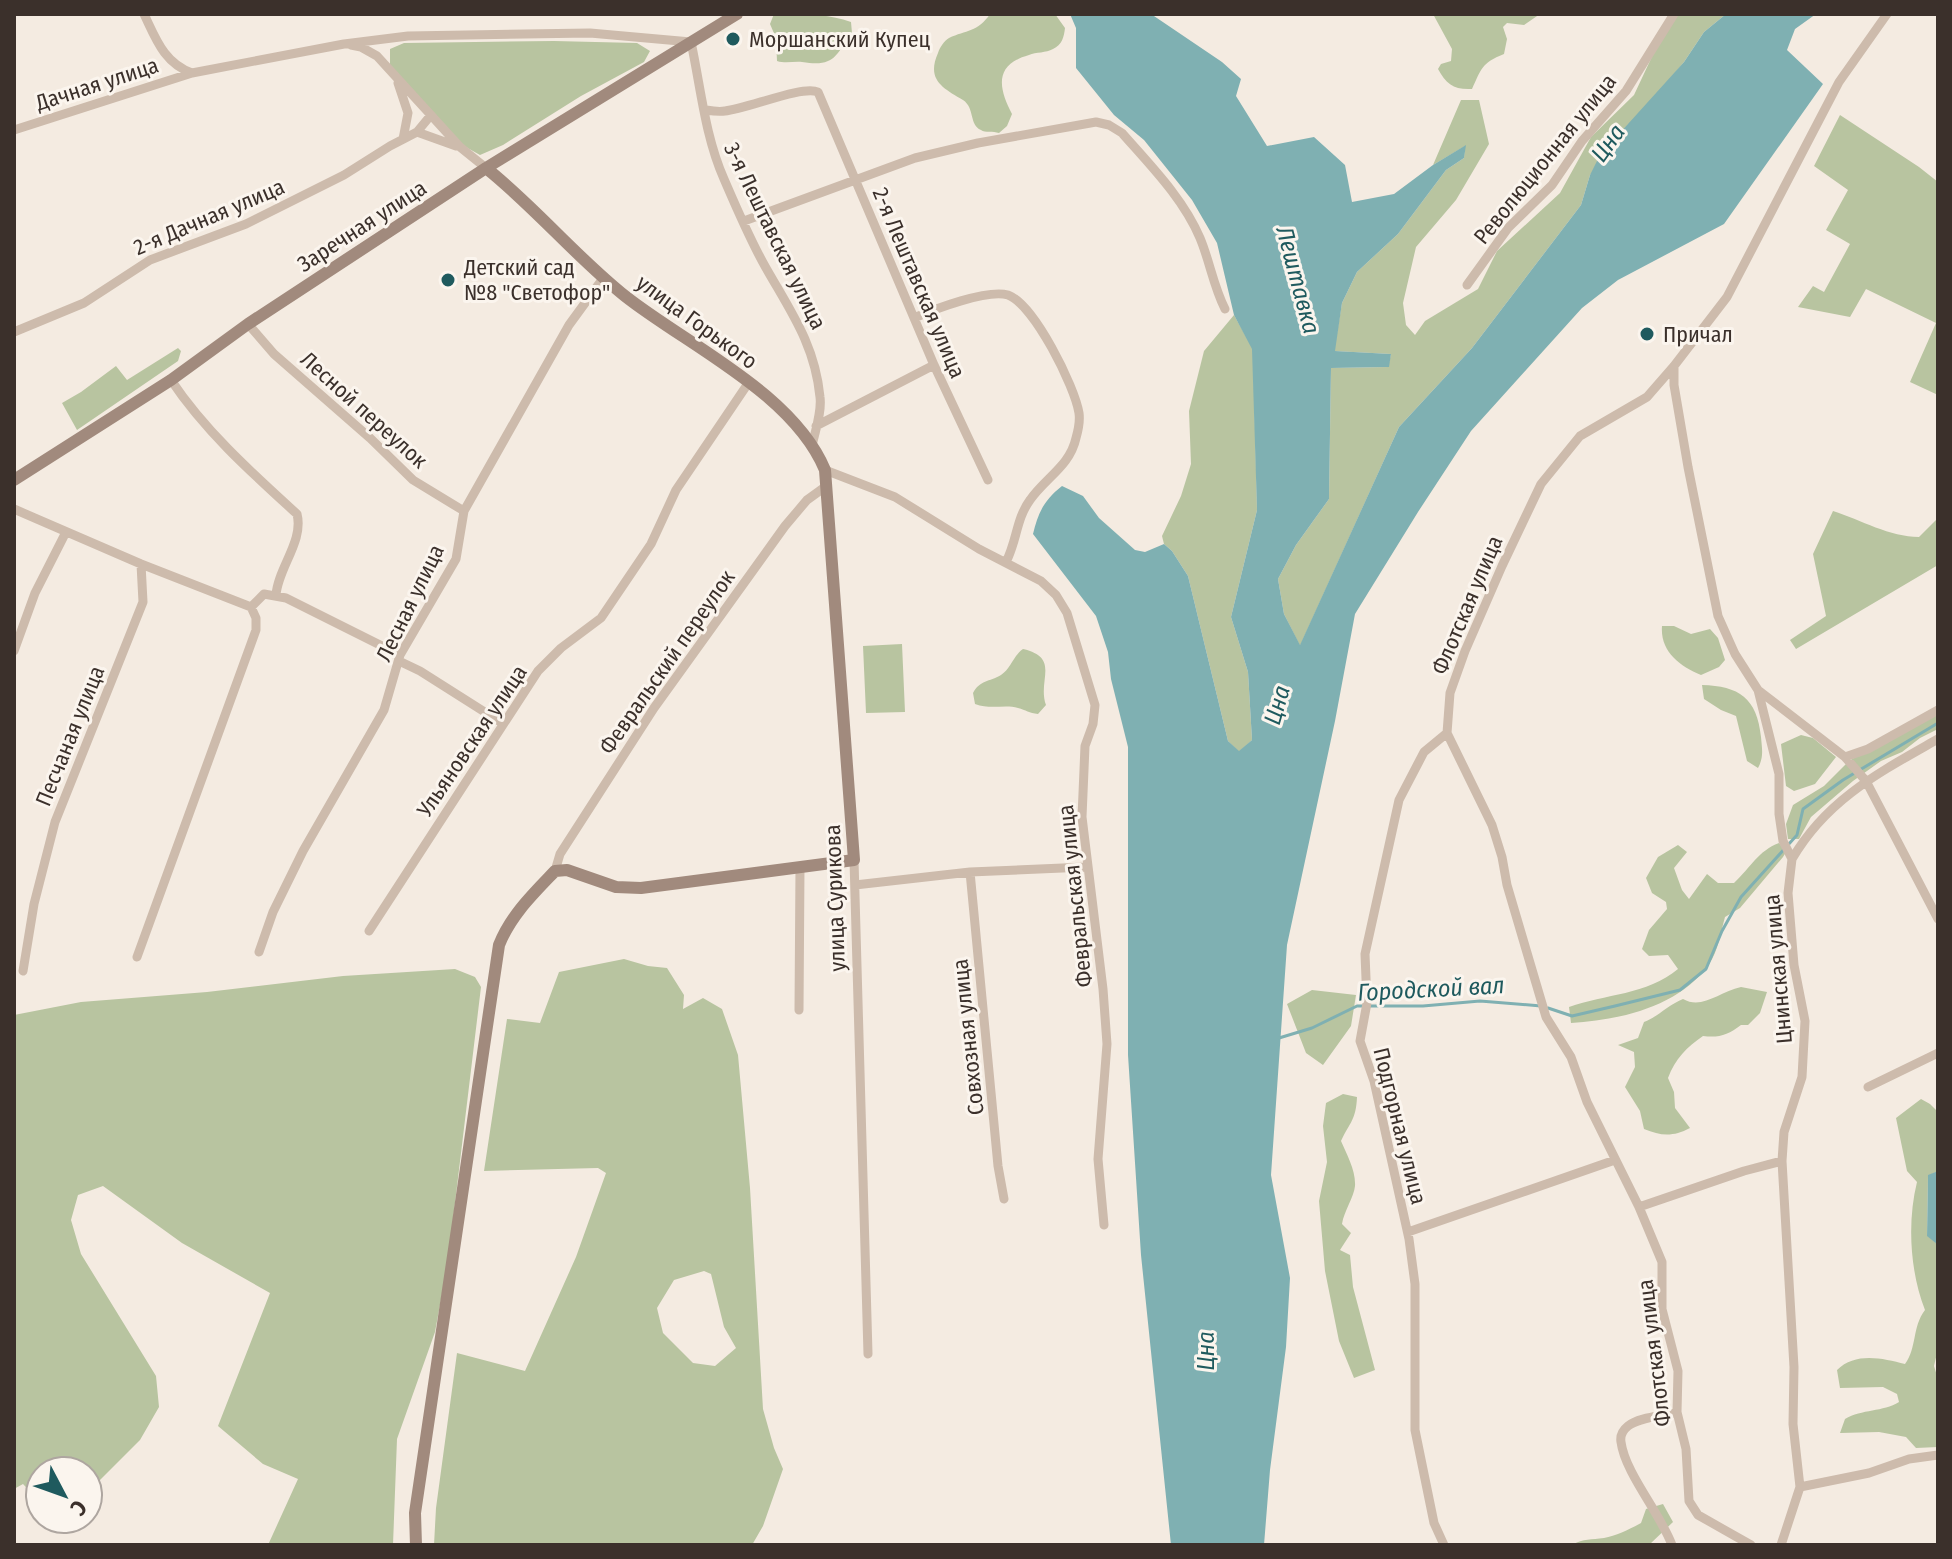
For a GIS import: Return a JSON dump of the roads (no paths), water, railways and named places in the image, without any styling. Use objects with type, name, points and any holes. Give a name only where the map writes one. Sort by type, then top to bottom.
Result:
[{"type":"street","name":"Дачная улица","points":[[144,14],[167,58],[192,73]]},
{"type":"street","name":"Революционная улица","points":[[1467,285],[1508,228],[1552,185],[1582,141],[1626,91],[1674,14]]},
{"type":"street","name":"Флотская улица","points":[[1751,1545],[1698,1515],[1689,1501],[1686,1449],[1677,1412],[1678,1371],[1662,1309],[1662,1262],[1639,1207],[1587,1102],[1571,1057],[1545,1014],[1492,825],[1447,733],[1450,693],[1465,651],[1541,484],[1580,436],[1647,397],[1727,297],[1839,82],[1887,14]]},
{"type":"street","points":[[655,38],[667,57],[730,16]]},
{"type":"street","name":"Дачная улица","points":[[14,130],[192,73],[396,37],[590,33],[691,42]]},
{"type":"street","points":[[386,65],[384,50],[396,37]]},
{"type":"street","name":"3-я Лештавская улица","points":[[691,42],[706,110],[707,135],[723,178],[765,267],[794,313],[812,355],[821,401],[812,446]]},
{"type":"street","points":[[344,44],[369,50],[460,147],[486,168]]},
{"type":"street","name":"Заречная улица","points":[[14,480],[171,380],[248,324],[486,168],[667,57]]},
{"type":"street","points":[[395,76],[408,113],[403,139]]},
{"type":"street","name":"2-я Лештавская улица","points":[[706,110],[725,111],[773,101],[800,90],[812,89],[822,98],[934,365],[988,480]]},
{"type":"street","points":[[431,115],[417,132],[460,147]]},
{"type":"street","points":[[744,221],[915,158],[978,143],[1096,122],[1122,133],[1183,208],[1200,239],[1213,285],[1225,309]]},
{"type":"street","name":"2-я Дачная улица","points":[[14,332],[84,303],[150,260],[246,224],[357,168],[417,132]]},
{"type":"street","name":"улица Горького","points":[[486,168],[626,296],[749,382],[789,418],[812,446]]},
{"type":"street","name":"Лесная улица","points":[[259,952],[273,912],[303,851],[384,710],[400,658],[456,559],[464,511],[569,325],[604,277]]},
{"type":"street","points":[[914,318],[987,295],[1005,294],[1021,305],[1054,348],[1066,376],[1079,414],[1076,439],[1070,456],[1027,503],[1017,522],[1013,548],[1006,562]]},
{"type":"street","name":"Лесной переулок","points":[[248,324],[274,354],[413,480],[464,511]]},
{"type":"street","points":[[816,426],[934,365]]},
{"type":"street","name":"Цнинская улица","points":[[1674,366],[1674,385],[1718,616],[1735,654],[1758,690],[1779,774],[1783,841],[1792,859],[1788,893],[1794,965],[1805,1021],[1802,1077],[1784,1132],[1782,1161],[1794,1367],[1793,1424],[1800,1487]]},
{"type":"street","points":[[171,380],[186,403],[243,464],[297,514],[300,526],[277,581],[276,595]]},
{"type":"street","name":"Ульяновская улица","points":[[369,931],[538,671],[561,648],[601,618],[651,544],[676,490],[749,382]]},
{"type":"street","name":"улица Сурикова","points":[[812,446],[825,470],[854,860],[868,1354]]},
{"type":"street","name":"Февральская улица","points":[[825,470],[895,497],[979,549],[1041,581],[1056,595],[1067,613],[1095,705],[1093,724],[1085,746],[1082,777],[1086,867],[1103,989],[1107,1044],[1098,1159],[1104,1225]]},
{"type":"street","name":"Февральский переулок","points":[[555,871],[560,854],[654,708],[785,526],[807,500],[825,487]]},
{"type":"street","points":[[14,509],[251,607],[256,618],[256,630],[137,957]]},
{"type":"street","points":[[14,651],[35,593],[66,532]]},
{"type":"street","name":"Песчаная улица","points":[[23,971],[34,904],[55,822],[143,602],[141,564]]},
{"type":"street","points":[[251,607],[264,594],[286,598],[400,658],[502,723]]},
{"type":"street","name":"Цнинская улица","points":[[1758,690],[1845,757],[1860,774],[1938,919]]},
{"type":"street","points":[[1845,757],[1868,749],[1938,710]]},
{"type":"street","name":"Подгорная улица","points":[[1444,1545],[1434,1523],[1415,1430],[1415,1284],[1408,1232],[1374,1081],[1360,1041],[1367,1003],[1365,954],[1399,800],[1424,752],[1447,733]]},
{"type":"street","points":[[1792,859],[1807,833],[1860,774],[1938,739]]},
{"type":"street","points":[[416,1545],[415,1513],[499,945],[505,929],[555,871],[567,870],[616,887],[641,888],[854,860]]},
{"type":"street","points":[[799,1010],[800,867]]},
{"type":"street","points":[[855,885],[970,872],[1086,867]]},
{"type":"street","name":"Совхозная улица","points":[[970,872],[998,1166],[1004,1199]]},
{"type":"street","points":[[1868,1087],[1938,1053]]},
{"type":"street","points":[[1408,1232],[1615,1160]]},
{"type":"street","points":[[1639,1207],[1782,1161]]},
{"type":"street","points":[[1672,1545],[1667,1530],[1628,1463],[1620,1440],[1631,1423],[1677,1412]]},
{"type":"street","points":[[1781,1545],[1800,1487],[1869,1473],[1909,1459],[1938,1455]]},
{"type":"water","points":[[1070,14],[1151,14],[1222,62],[1241,79],[1236,96],[1267,146],[1314,137],[1345,165],[1352,202],[1394,194],[1466,145],[1464,158],[1446,170],[1398,234],[1357,272],[1342,303],[1335,351],[1391,354],[1389,367],[1331,368],[1329,499],[1296,545],[1278,579],[1284,614],[1300,645],[1399,427],[1472,348],[1581,205],[1600,155],[1684,62],[1704,32],[1726,14],[1816,14],[1795,29],[1787,50],[1823,84],[1724,224],[1618,280],[1582,308],[1471,431],[1355,614],[1287,945],[1271,1175],[1290,1278],[1286,1347],[1264,1545],[1171,1545],[1141,1255],[1128,1055],[1128,747],[1111,679],[1108,652],[1096,616],[1033,534],[1043,507],[1062,486],[1083,496],[1099,518],[1135,550],[1145,552],[1164,544],[1172,551],[1188,576],[1228,741],[1239,751],[1252,740],[1248,672],[1231,617],[1257,510],[1252,349],[1234,315],[1217,243],[1192,200],[1144,140],[1114,115],[1076,68],[1076,28]]},
{"type":"water","points":[[1938,1171],[1938,1245],[1927,1236],[1928,1175]]},
{"type":"waterway","name":"Городской вал","points":[[1548,1008],[1572,1016],[1680,990],[1706,969],[1741,897],[1797,835],[1803,809],[1843,780],[1938,723]]},
{"type":"waterway","name":"Городской вал","points":[[1279,1038],[1312,1028],[1357,1006],[1423,1006],[1480,1001],[1541,1006]]},
{"type":"place","name":"Моршанский Купец","points":[[733,39]]},
{"type":"place","name":"Детский сад №8 \"Светофор\"","points":[[448,280]]},
{"type":"place","name":"Причал","points":[[1647,334]]},
{"type":"water label","name":"Цна","points":[[1608,143]]},
{"type":"water label","name":"Лештавка","points":[[1298,280]]},
{"type":"water label","name":"Цна","points":[[1277,705]]},
{"type":"water label","name":"Цна","points":[[1206,1351]]}]
